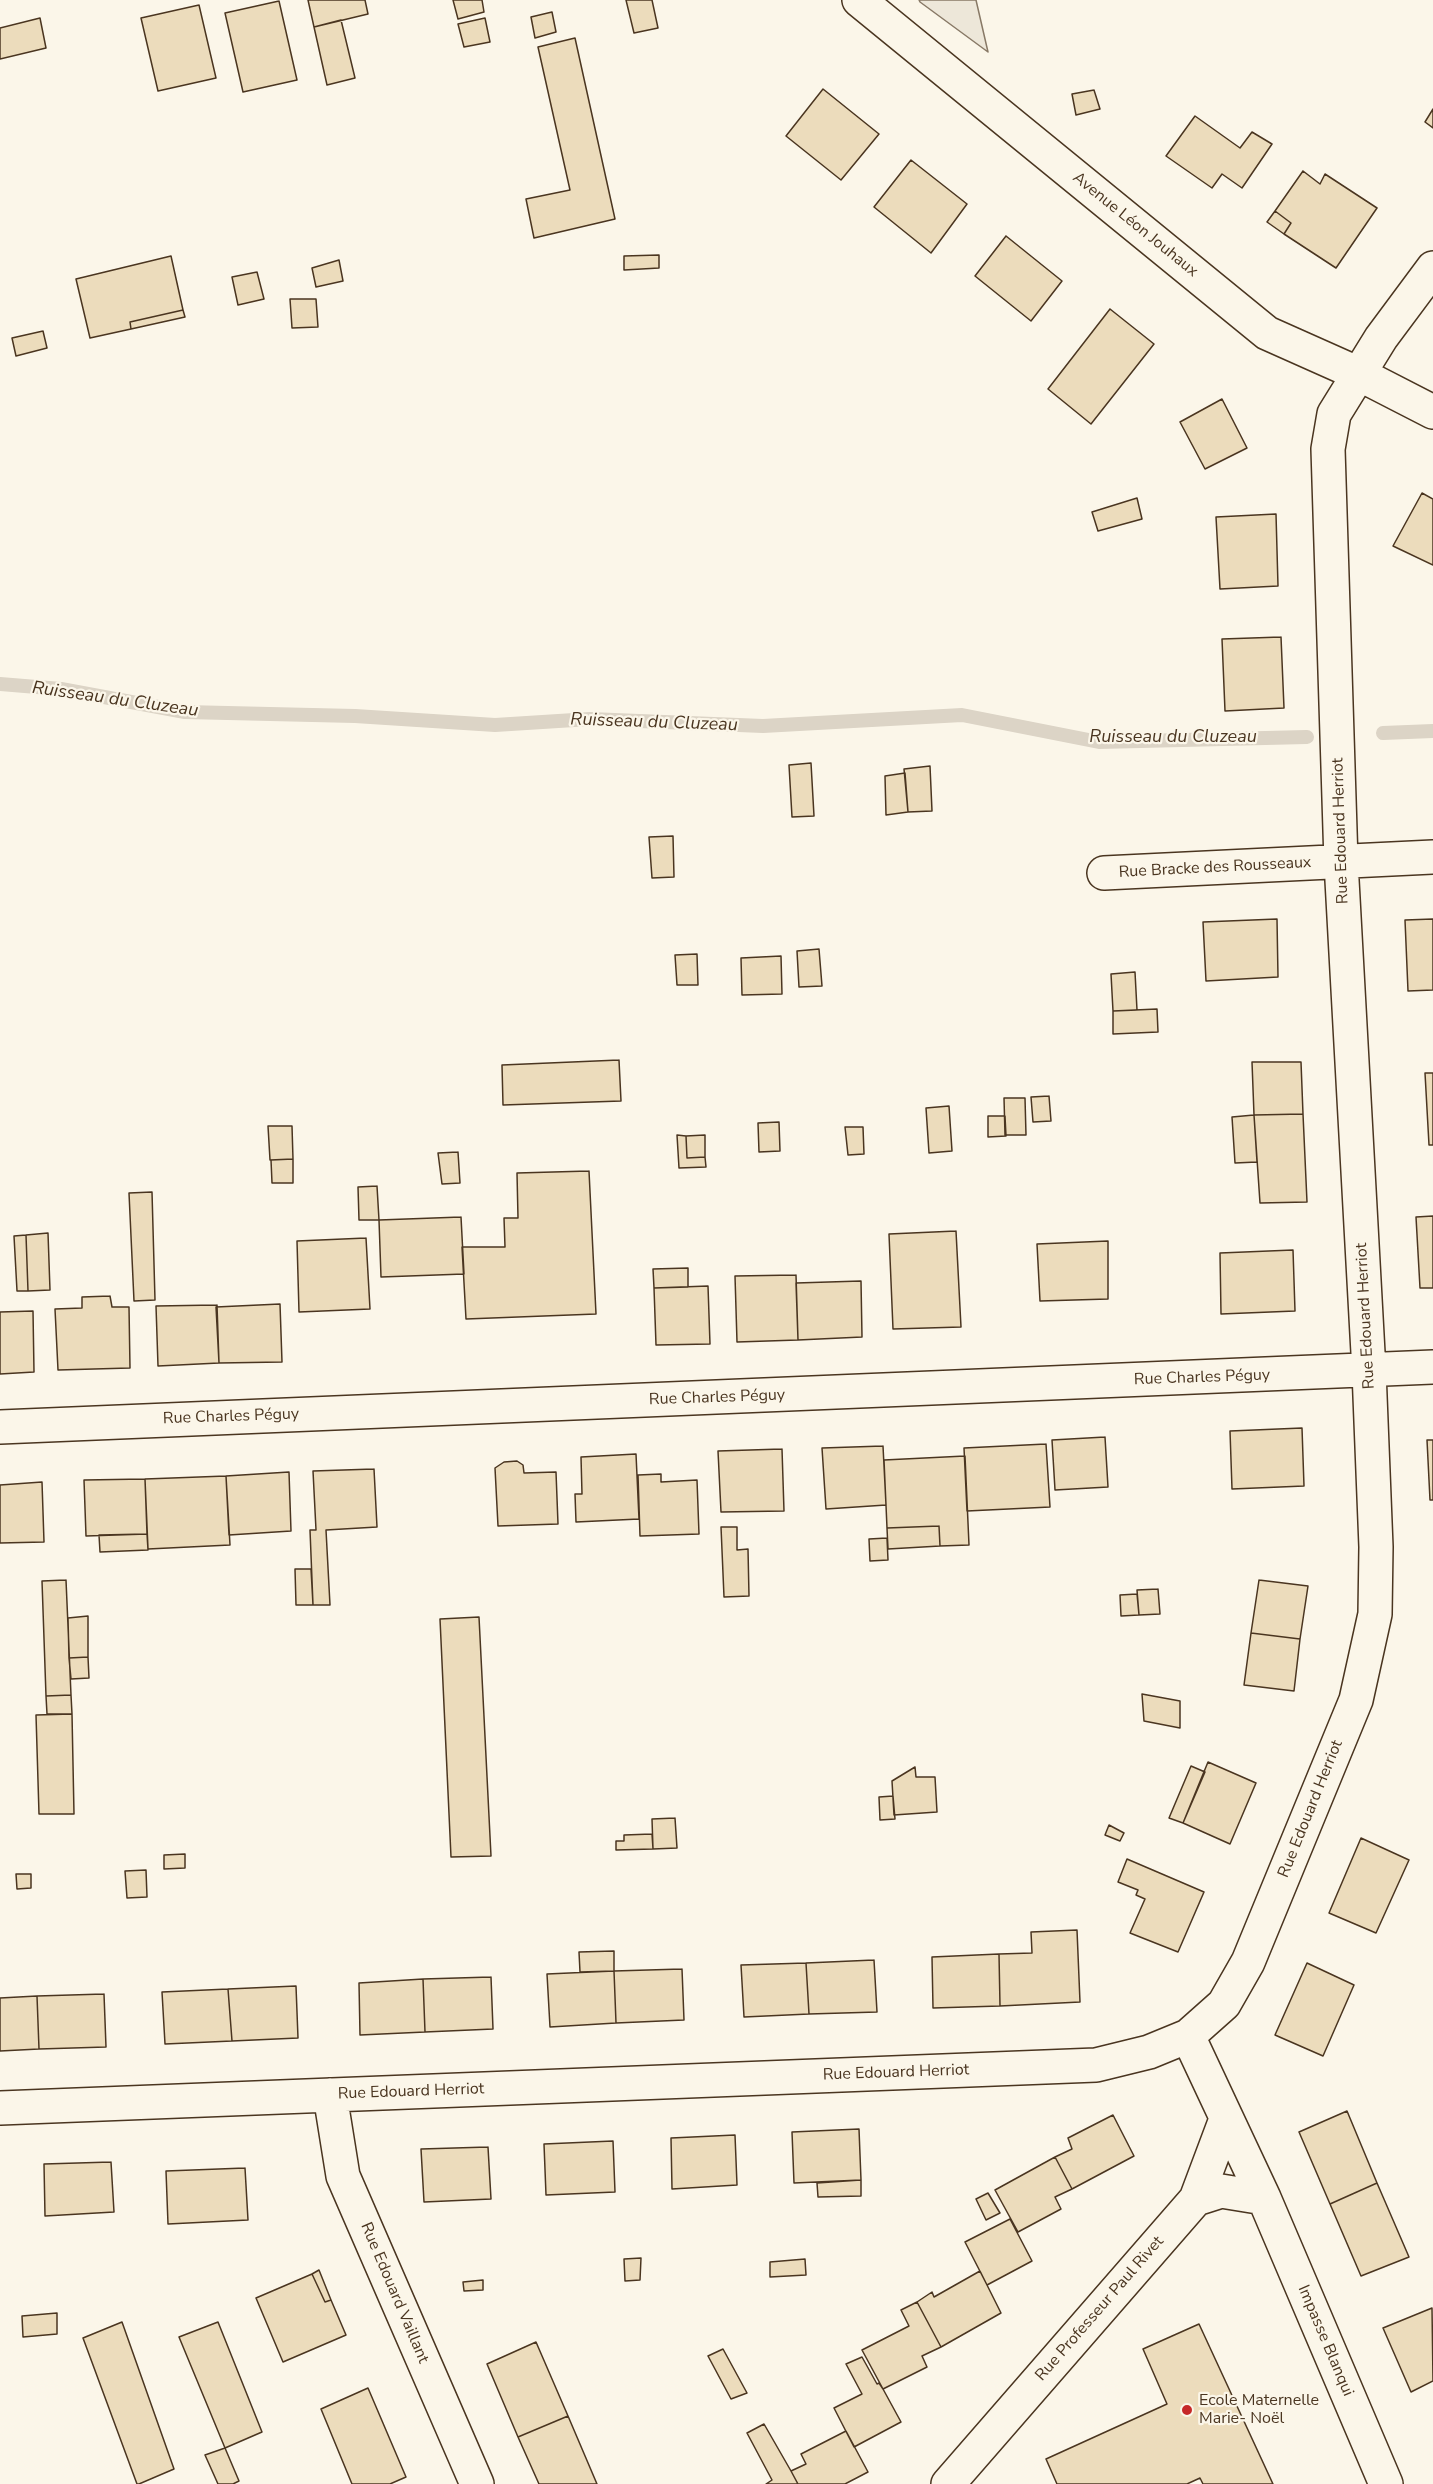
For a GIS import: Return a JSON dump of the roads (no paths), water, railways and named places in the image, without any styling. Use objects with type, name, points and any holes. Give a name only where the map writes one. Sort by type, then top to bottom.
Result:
[{"type":"street","name":"Avenue Léon Jouhaux","points":[[860,0],[1267,333],[1359,374],[1433,412]]},
{"type":"street","name":"Rue Edouard Herriot","points":[[0,2108],[1096,2065],[1149,2052],[1188,2036],[1224,2004],[1248,1962],[1356,1700],[1375,1614],[1376,1547],[1369,1371],[1341,862],[1328,449],[1334,414],[1381,338],[1433,268]]},
{"type":"street","name":"Rue Bracke des Rousseaux","points":[[1104,873],[1433,857]]},
{"type":"street","name":"Rue Charles Péguy","points":[[0,1426],[1433,1367]]},
{"type":"street","name":"Impasse Blanqui","points":[[1188,2036],[1264,2198],[1386,2484]]},
{"type":"street","name":"Rue Edouard Vaillant","points":[[330,2095],[343,2176],[477,2484]]},
{"type":"street","name":"Rue Professeur Paul Rivet","points":[[948,2484],[1196,2199],[1226,2119]]},
{"type":"street","points":[[1196,2199],[1221,2191],[1264,2198]]},
{"type":"waterway","name":"Ruisseau du Cluzeau","points":[[0,684],[61,689],[185,712],[355,716],[495,725],[590,719],[763,726],[962,715],[1099,742],[1307,737]]},
{"type":"waterway","name":"Ruisseau du Cluzeau","points":[[1383,733],[1433,731]]},
{"type":"place","name":"Ecole Maternelle Marie- Noël","points":[[1187,2410]]}]
